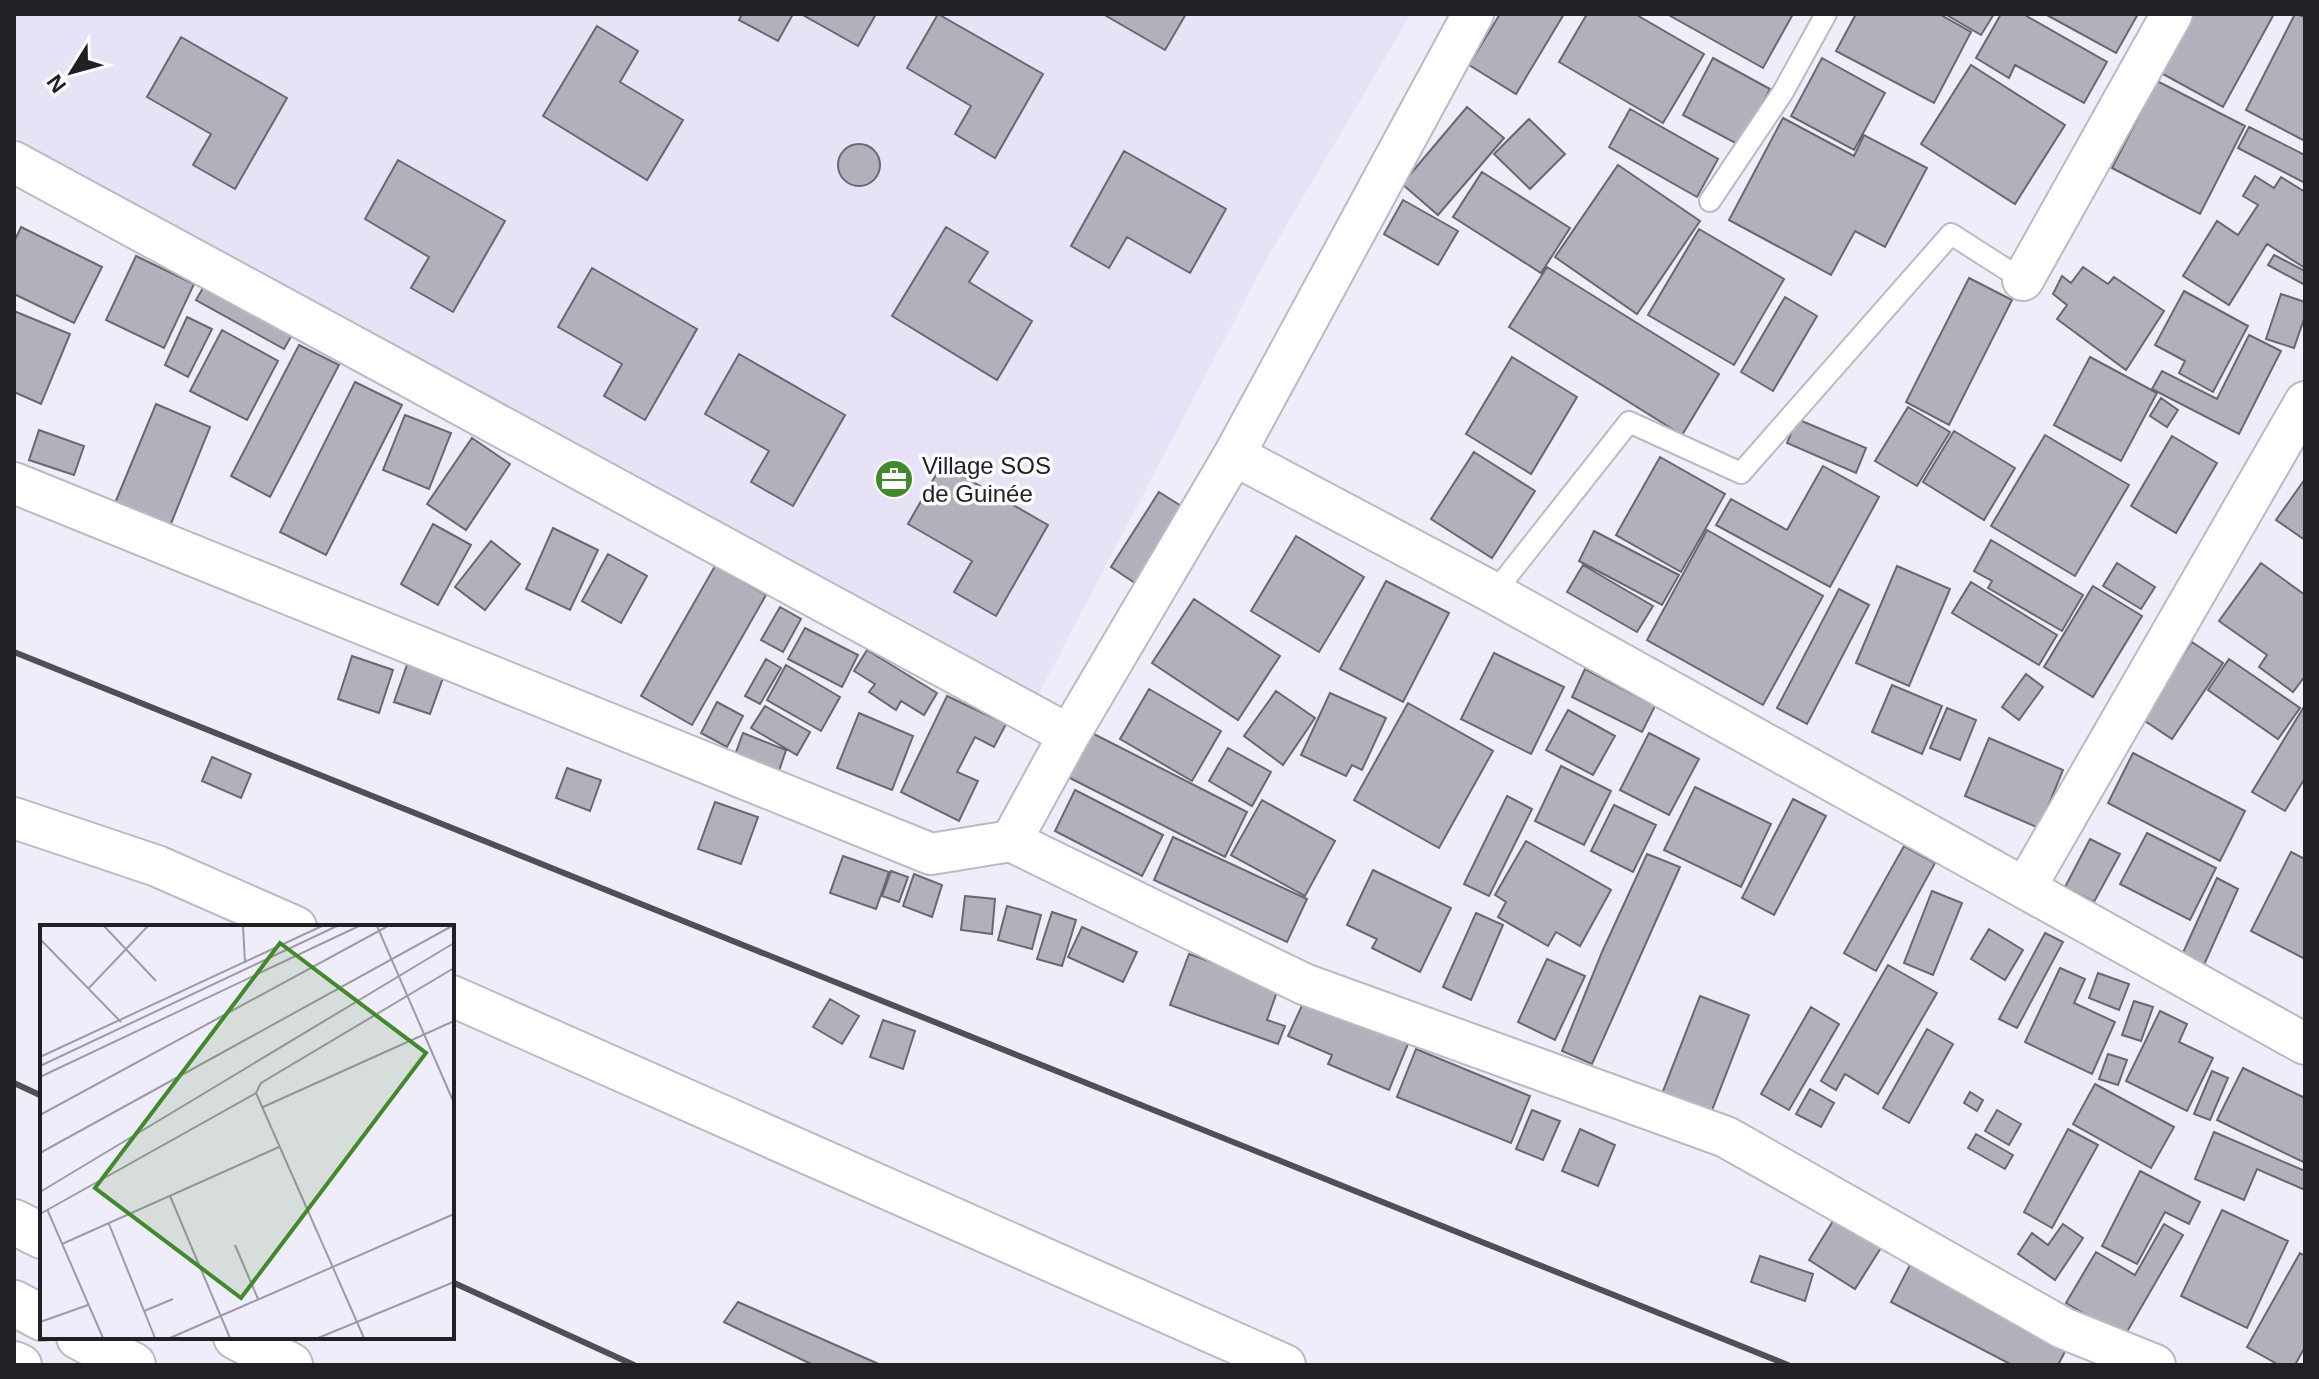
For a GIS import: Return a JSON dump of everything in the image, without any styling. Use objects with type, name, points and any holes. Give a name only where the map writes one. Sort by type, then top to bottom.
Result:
[{"type":"main road","points":[[14,1222],[40,1235]]},
{"type":"main road","points":[[14,1303],[40,1317]]},
{"type":"main road","points":[[83,1339],[133,1365]]},
{"type":"main road","points":[[240,1339],[290,1365]]},
{"type":"street","points":[[1011,841],[1069,735],[1234,455],[1473,14]]},
{"type":"street","points":[[2023,280],[2172,14]]},
{"type":"street","points":[[14,162],[1069,735]]},
{"type":"street","points":[[2025,888],[2305,402]]},
{"type":"street","points":[[1234,455],[1494,593],[2305,1044]]},
{"type":"street","points":[[14,483],[931,854],[1011,841],[1304,984],[1726,1137],[2063,1328],[2155,1365]]},
{"type":"street","points":[[14,818],[157,866],[291,925]]},
{"type":"street","points":[[454,997],[1285,1365]]},
{"type":"street","points":[[14,1362],[21,1365]]},
{"type":"lane","points":[[1710,201],[1783,92],[1826,14]]},
{"type":"lane","points":[[1494,593],[1629,422],[1741,473],[1951,234],[2023,280]]},
{"type":"shaded area","name":"Village SOS de Guinée","points":[[14,14],[1411,14],[1266,260],[1036,699],[14,137]]},
{"type":"building","points":[[742,14],[793,14],[778,41],[739,20]]},
{"type":"building","points":[[801,14],[876,14],[858,46]]},
{"type":"building","points":[[938,14],[1043,74],[995,158],[955,134],[971,106],[907,68]]},
{"type":"building","points":[[1103,14],[1186,14],[1165,50]]},
{"type":"building","points":[[1500,14],[1564,14],[1516,94],[1469,65]]},
{"type":"building","points":[[1587,14],[1635,14],[1704,54],[1663,123],[1559,62]]},
{"type":"building","points":[[1667,14],[1793,14],[1763,68]]},
{"type":"building","points":[[1856,14],[1939,14],[1971,32],[1934,103],[1836,51]]},
{"type":"building","points":[[1945,14],[1994,14],[1981,35]]},
{"type":"building","points":[[2001,14],[2023,14],[2107,62],[2084,103],[2015,65],[2009,78],[1976,58]]},
{"type":"building","points":[[2045,14],[2138,14],[2116,53]]},
{"type":"building","points":[[2181,14],[2274,14],[2223,107],[2152,68]]},
{"type":"building","points":[[2295,14],[2305,17],[2305,141],[2246,110]]},
{"type":"building","points":[[597,26],[638,51],[620,82],[683,120],[647,180],[543,116]]},
{"type":"building","points":[[181,37],[287,98],[235,189],[193,165],[211,134],[147,97]]},
{"type":"building","points":[[1713,58],[1770,89],[1741,146],[1683,115]]},
{"type":"building","points":[[1822,58],[1885,93],[1854,150],[1791,116]]},
{"type":"building","points":[[1971,65],[2065,125],[2015,204],[1921,144]]},
{"type":"building","points":[[2157,81],[2245,126],[2200,214],[2112,168]]},
{"type":"building","points":[[1467,107],[1504,138],[1438,215],[1402,184]]},
{"type":"building","points":[[1630,109],[1718,159],[1697,197],[1609,147]]},
{"type":"building","points":[[1783,118],[1854,156],[1864,135],[1927,168],[1885,247],[1855,231],[1831,275],[1729,220]]},
{"type":"building","points":[[1529,119],[1565,154],[1530,189],[1494,154]]},
{"type":"building","points":[[2249,127],[2305,155],[2305,183],[2238,148]]},
{"type":"building","points":[[859,144],[874,150],[880,165],[874,180],[859,186],[844,180],[838,165],[844,150]]},
{"type":"building","points":[[1124,151],[1226,209],[1190,273],[1127,237],[1109,268],[1071,246]]},
{"type":"building","points":[[398,160],[505,221],[453,312],[411,288],[429,257],[365,219]]},
{"type":"building","points":[[1618,165],[1700,221],[1637,314],[1555,257]]},
{"type":"building","points":[[1482,172],[1570,228],[1541,273],[1453,217]]},
{"type":"building","points":[[2255,176],[2274,188],[2281,177],[2305,192],[2305,268],[2267,244],[2229,305],[2183,276],[2217,221],[2238,235],[2258,205],[2243,196]]},
{"type":"building","points":[[1403,200],[1458,231],[1438,265],[1384,234]]},
{"type":"building","points":[[21,227],[102,267],[74,323],[14,294],[14,242]]},
{"type":"building","points":[[946,227],[988,252],[969,282],[1032,321],[997,380],[892,316]]},
{"type":"building","points":[[1699,229],[1784,279],[1734,365],[1648,315]]},
{"type":"building","points":[[2274,255],[2305,271],[2305,285],[2268,265]]},
{"type":"building","points":[[136,256],[194,284],[164,348],[106,320]]},
{"type":"building","points":[[1547,267],[1719,374],[1682,435],[1509,327]]},
{"type":"building","points":[[2083,267],[2108,284],[2114,277],[2164,311],[2126,370],[2057,319],[2067,305],[2053,294],[2062,276],[2071,283]]},
{"type":"building","points":[[592,268],[697,329],[645,420],[604,396],[622,364],[558,327]]},
{"type":"building","points":[[1969,278],[2012,300],[1949,425],[1906,402]]},
{"type":"building","points":[[208,279],[296,328],[284,349],[196,300]]},
{"type":"building","points":[[2184,291],[2248,326],[2213,392],[2179,373],[2185,361],[2155,345]]},
{"type":"building","points":[[2281,294],[2305,302],[2305,316],[2294,348],[2266,339]]},
{"type":"building","points":[[1785,297],[1817,316],[1773,391],[1741,372]]},
{"type":"building","points":[[14,311],[70,334],[41,404],[14,392]]},
{"type":"building","points":[[187,317],[212,329],[188,377],[165,365]]},
{"type":"building","points":[[222,330],[278,361],[247,420],[190,391]]},
{"type":"building","points":[[2249,335],[2281,351],[2239,434],[2152,389],[2162,371],[2217,399]]},
{"type":"building","points":[[299,345],[339,365],[270,497],[231,476]]},
{"type":"building","points":[[739,354],[845,415],[793,506],[751,482],[769,451],[705,414]]},
{"type":"building","points":[[1512,357],[1577,397],[1531,474],[1466,434]]},
{"type":"building","points":[[2090,357],[2157,393],[2121,461],[2054,425]]},
{"type":"building","points":[[355,382],[402,405],[326,555],[280,532]]},
{"type":"building","points":[[2161,398],[2178,410],[2167,427],[2150,416]]},
{"type":"building","points":[[156,404],[210,427],[170,526],[115,503]]},
{"type":"building","points":[[1908,407],[1950,432],[1917,486],[1875,461]]},
{"type":"building","points":[[405,415],[451,433],[429,489],[383,470]]},
{"type":"building","points":[[1797,419],[1866,448],[1856,473],[1787,443]]},
{"type":"building","points":[[39,430],[84,446],[74,475],[29,460]]},
{"type":"building","points":[[1954,431],[2015,468],[1984,520],[1923,482]]},
{"type":"building","points":[[2045,435],[2129,485],[2075,576],[1991,526]]},
{"type":"building","points":[[2172,436],[2217,463],[2176,533],[2131,506]]},
{"type":"building","points":[[472,438],[510,464],[466,530],[427,504]]},
{"type":"building","points":[[1474,452],[1535,491],[1492,558],[1431,519]]},
{"type":"building","points":[[1660,457],[1725,494],[1681,572],[1616,535]]},
{"type":"building","points":[[942,464],[1048,525],[996,616],[954,592],[972,561],[908,524]]},
{"type":"building","points":[[1823,466],[1879,497],[1830,587],[1716,525],[1731,499],[1787,530]]},
{"type":"building","points":[[2305,479],[2305,540],[2276,520]]},
{"type":"building","points":[[1159,492],[1186,509],[1138,585],[1111,567]]},
{"type":"building","points":[[433,524],[471,545],[438,605],[401,584]]},
{"type":"building","points":[[553,528],[598,550],[570,610],[526,589]]},
{"type":"building","points":[[1707,530],[1823,596],[1763,705],[1647,640]]},
{"type":"building","points":[[1594,531],[1679,575],[1662,605],[1579,561]]},
{"type":"building","points":[[1296,536],[1364,577],[1319,652],[1251,611]]},
{"type":"building","points":[[1991,540],[2083,595],[2062,631],[1988,588],[1992,581],[1974,571]]},
{"type":"building","points":[[491,541],[520,564],[485,610],[455,587]]},
{"type":"building","points":[[608,554],[647,576],[621,623],[582,601]]},
{"type":"building","points":[[2117,563],[2155,587],[2141,609],[2103,586]]},
{"type":"building","points":[[2261,563],[2305,595],[2305,676],[2293,692],[2259,667],[2267,655],[2219,621]]},
{"type":"building","points":[[1583,565],[1653,606],[1637,632],[1567,592]]},
{"type":"building","points":[[715,566],[766,595],[692,725],[641,696]]},
{"type":"building","points":[[1897,566],[1950,589],[1909,686],[1856,663]]},
{"type":"building","points":[[1386,581],[1449,613],[1403,702],[1340,669]]},
{"type":"building","points":[[1971,582],[2057,635],[2039,665],[1952,613]]},
{"type":"building","points":[[2093,586],[2142,616],[2093,697],[2044,667]]},
{"type":"building","points":[[1839,589],[1869,605],[1807,724],[1777,708]]},
{"type":"building","points":[[1194,599],[1280,656],[1238,720],[1152,663]]},
{"type":"building","points":[[780,607],[801,619],[783,652],[761,640]]},
{"type":"building","points":[[805,628],[858,655],[842,687],[788,659]]},
{"type":"building","points":[[2192,642],[2223,663],[2172,739],[2142,719]]},
{"type":"building","points":[[867,650],[937,693],[924,715],[901,701],[896,710],[869,692],[875,684],[854,671]]},
{"type":"building","points":[[1494,653],[1564,687],[1531,754],[1461,719]]},
{"type":"building","points":[[352,656],[393,670],[379,713],[338,699]]},
{"type":"building","points":[[766,659],[781,668],[760,704],[745,696]]},
{"type":"building","points":[[2229,659],[2300,708],[2278,739],[2208,690]]},
{"type":"building","points":[[408,662],[444,675],[430,714],[394,702]]},
{"type":"building","points":[[786,665],[840,697],[821,731],[767,700]]},
{"type":"building","points":[[1585,669],[1655,706],[1642,732],[1572,697]]},
{"type":"building","points":[[2026,674],[2043,687],[2019,720],[2002,707]]},
{"type":"building","points":[[1892,685],[1942,706],[1922,754],[1872,732]]},
{"type":"building","points":[[1149,689],[1221,731],[1192,781],[1120,739]]},
{"type":"building","points":[[1276,691],[1315,718],[1283,765],[1244,736]]},
{"type":"building","points":[[1330,693],[1386,718],[1362,770],[1352,765],[1346,776],[1301,755]]},
{"type":"building","points":[[947,696],[1006,724],[994,747],[975,737],[957,772],[978,781],[959,821],[901,792]]},
{"type":"building","points":[[717,702],[743,716],[727,747],[701,733]]},
{"type":"building","points":[[1408,703],[1493,751],[1439,848],[1354,800]]},
{"type":"building","points":[[2305,705],[2305,778],[2285,811],[2252,792]]},
{"type":"building","points":[[765,706],[810,732],[797,755],[751,728]]},
{"type":"building","points":[[1947,708],[1976,720],[1960,760],[1930,748]]},
{"type":"building","points":[[1568,710],[1615,736],[1593,775],[1546,750]]},
{"type":"building","points":[[859,713],[913,736],[892,790],[837,768]]},
{"type":"building","points":[[1086,730],[1247,812],[1225,857],[1064,775]]},
{"type":"building","points":[[743,733],[786,750],[779,771],[735,755]]},
{"type":"building","points":[[1649,733],[1699,759],[1669,815],[1620,790]]},
{"type":"building","points":[[1989,738],[2063,770],[2039,828],[1965,796]]},
{"type":"building","points":[[1228,748],[1271,772],[1252,806],[1209,781]]},
{"type":"building","points":[[2133,753],[2245,811],[2220,861],[2108,803]]},
{"type":"building","points":[[212,757],[251,774],[241,798],[202,781]]},
{"type":"building","points":[[1561,766],[1611,791],[1584,845],[1535,821]]},
{"type":"building","points":[[567,768],[601,780],[590,811],[556,798]]},
{"type":"building","points":[[1695,787],[1771,824],[1741,887],[1664,850]]},
{"type":"building","points":[[1075,790],[1163,835],[1142,876],[1055,831]]},
{"type":"building","points":[[1507,796],[1532,809],[1489,896],[1464,884]]},
{"type":"building","points":[[1793,799],[1826,816],[1774,915],[1742,898]]},
{"type":"building","points":[[1262,800],[1335,841],[1305,896],[1231,855]]},
{"type":"building","points":[[715,802],[758,817],[741,864],[698,849]]},
{"type":"building","points":[[1614,805],[1656,825],[1633,872],[1591,851]]},
{"type":"building","points":[[2147,833],[2216,868],[2190,920],[2120,884]]},
{"type":"building","points":[[1173,837],[1307,899],[1287,942],[1154,880]]},
{"type":"building","points":[[2090,839],[2120,854],[2094,902],[2065,887]]},
{"type":"building","points":[[1526,841],[1611,890],[1580,946],[1556,932],[1548,946],[1498,917],[1506,902],[1495,895]]},
{"type":"building","points":[[1904,846],[1935,863],[1876,971],[1844,953]]},
{"type":"building","points":[[2291,852],[2305,859],[2305,959],[2251,931]]},
{"type":"building","points":[[1647,854],[1680,867],[1592,1064],[1562,1051],[1602,952]]},
{"type":"building","points":[[843,856],[889,872],[876,909],[830,893]]},
{"type":"building","points":[[1373,870],[1451,908],[1420,972],[1372,948],[1377,939],[1347,925]]},
{"type":"building","points":[[891,871],[908,877],[899,902],[882,896]]},
{"type":"building","points":[[914,874],[942,885],[932,917],[903,906]]},
{"type":"building","points":[[2217,878],[2238,889],[2203,967],[2181,957]]},
{"type":"building","points":[[1932,891],[1962,903],[1933,975],[1904,963]]},
{"type":"building","points":[[965,896],[995,899],[992,934],[961,930]]},
{"type":"building","points":[[1007,906],[1041,915],[1032,949],[998,940]]},
{"type":"building","points":[[1052,912],[1076,920],[1062,966],[1037,959]]},
{"type":"building","points":[[1476,913],[1503,925],[1471,1000],[1443,987]]},
{"type":"building","points":[[1082,927],[1137,952],[1123,982],[1068,957]]},
{"type":"building","points":[[1989,929],[2023,950],[2005,980],[1971,959]]},
{"type":"building","points":[[2045,933],[2063,942],[2017,1028],[1999,1019]]},
{"type":"building","points":[[1189,954],[1279,986],[1267,1020],[1285,1026],[1278,1044],[1170,1005]]},
{"type":"building","points":[[1547,959],[1585,976],[1555,1040],[1518,1022]]},
{"type":"building","points":[[1888,965],[1937,993],[1878,1094],[1845,1074],[1836,1090],[1821,1081]]},
{"type":"building","points":[[2060,968],[2085,979],[2074,1003],[2115,1022],[2092,1074],[2025,1042]]},
{"type":"building","points":[[2098,973],[2129,984],[2119,1010],[2089,998]]},
{"type":"building","points":[[1700,996],[1749,1015],[1709,1118],[1660,1099]]},
{"type":"building","points":[[830,999],[859,1016],[842,1044],[813,1027]]},
{"type":"building","points":[[1305,999],[1408,1044],[1389,1090],[1328,1064],[1332,1055],[1288,1036]]},
{"type":"building","points":[[2134,1001],[2153,1007],[2141,1041],[2122,1035]]},
{"type":"building","points":[[1811,1007],[1839,1024],[1789,1110],[1761,1094]]},
{"type":"building","points":[[2160,1011],[2187,1024],[2179,1042],[2213,1058],[2187,1111],[2126,1081]]},
{"type":"building","points":[[883,1020],[915,1031],[903,1069],[870,1057]]},
{"type":"building","points":[[1927,1029],[1953,1044],[1909,1123],[1883,1108]]},
{"type":"building","points":[[1416,1049],[1530,1096],[1511,1143],[1397,1097]]},
{"type":"building","points":[[2108,1054],[2127,1060],[2118,1085],[2099,1079]]},
{"type":"building","points":[[2243,1068],[2305,1098],[2303,1162],[2217,1120]]},
{"type":"building","points":[[2212,1071],[2228,1078],[2210,1120],[2194,1114]]},
{"type":"building","points":[[2095,1084],[2174,1127],[2151,1168],[2073,1124]]},
{"type":"building","points":[[1810,1089],[1834,1103],[1821,1127],[1796,1114]]},
{"type":"building","points":[[1970,1092],[1983,1100],[1977,1111],[1964,1103]]},
{"type":"building","points":[[1532,1110],[1560,1121],[1543,1160],[1516,1149]]},
{"type":"building","points":[[1997,1110],[2021,1124],[2009,1145],[1985,1131]]},
{"type":"building","points":[[1580,1129],[1615,1145],[1598,1186],[1562,1171]]},
{"type":"building","points":[[2068,1129],[2098,1145],[2052,1228],[2024,1212]]},
{"type":"building","points":[[2214,1132],[2305,1171],[2305,1190],[2257,1169],[2244,1200],[2195,1179]]},
{"type":"building","points":[[1976,1134],[2013,1155],[2005,1169],[1968,1148]]},
{"type":"building","points":[[2140,1171],[2200,1202],[2189,1224],[2165,1212],[2137,1264],[2102,1246]]},
{"type":"building","points":[[2222,1210],[2288,1241],[2247,1328],[2181,1296]]},
{"type":"building","points":[[1838,1213],[1884,1243],[1855,1289],[1809,1260]]},
{"type":"building","points":[[2063,1224],[2083,1238],[2055,1280],[2018,1254],[2032,1233],[2048,1245]]},
{"type":"building","points":[[2164,1224],[2183,1235],[2124,1337],[2066,1303],[2096,1252],[2135,1275]]},
{"type":"building","points":[[2300,1253],[2305,1256],[2305,1347],[2295,1365],[2279,1365],[2247,1347]]},
{"type":"building","points":[[1760,1256],[1813,1274],[1805,1301],[1751,1282]]},
{"type":"building","points":[[1912,1261],[2070,1342],[2058,1365],[2012,1365],[1891,1302]]},
{"type":"building","points":[[738,1302],[881,1365],[813,1365],[724,1322]]},
{"type":"railway","points":[[14,652],[1788,1365]]},
{"type":"railway","points":[[14,1083],[40,1095]]},
{"type":"railway","points":[[454,1283],[634,1365]]},
{"type":"place","name":"Village SOS de Guinée","points":[[894,479]]}]
